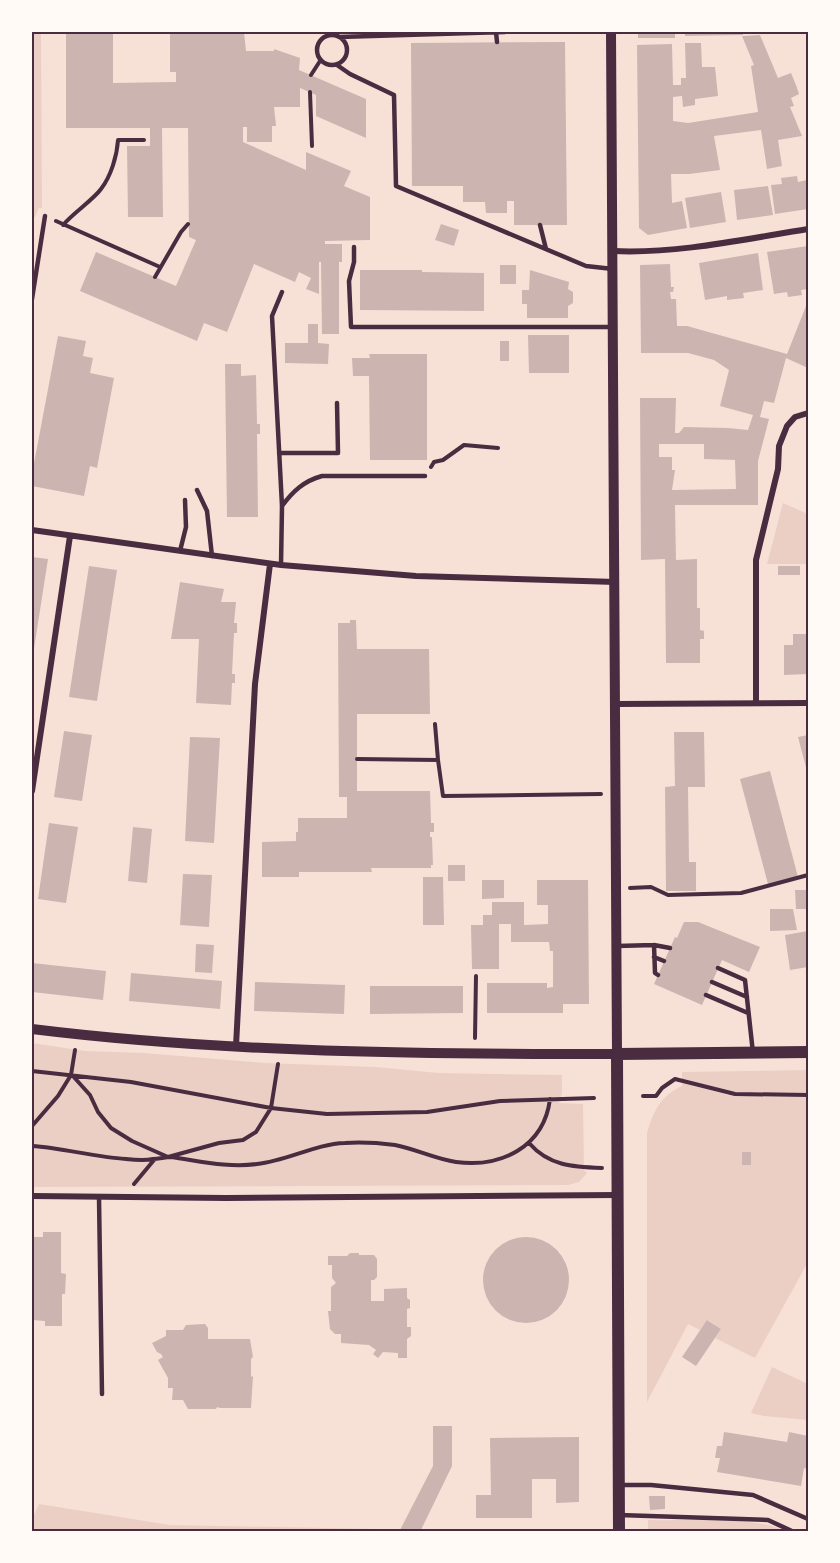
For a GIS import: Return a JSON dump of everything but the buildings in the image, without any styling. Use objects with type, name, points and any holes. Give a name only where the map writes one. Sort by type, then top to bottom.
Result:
[{"type":"main road","points":[[619,1532],[617,1054],[808,1052]]},
{"type":"street","points":[[32,1029],[75,1035],[236,1046],[394,1053],[617,1054],[611,32]]},
{"type":"street","points":[[613,251],[633,252],[690,247],[808,229]]},
{"type":"street","points":[[756,702],[756,560],[778,469],[779,446],[787,426],[795,417],[808,413]]},
{"type":"street","points":[[32,530],[281,565],[416,576],[616,582]]},
{"type":"street","points":[[32,791],[70,536]]},
{"type":"street","points":[[236,1046],[255,684],[270,564]]},
{"type":"street","points":[[616,704],[808,703]]},
{"type":"street","points":[[32,1196],[99,1198],[619,1195]]},
{"type":"lane","points":[[496,32],[497,42]]},
{"type":"lane","points":[[339,37],[347,46],[346,58],[337,65],[331,66],[320,61],[316,49],[322,39],[333,35],[339,37],[505,32]]},
{"type":"lane","points":[[337,65],[350,74],[394,95],[396,186],[586,266],[613,269]]},
{"type":"lane","points":[[32,299],[45,216]]},
{"type":"lane","points":[[540,225],[546,249]]},
{"type":"lane","points":[[354,247],[354,261],[349,280],[351,327],[614,327]]},
{"type":"lane","points":[[281,565],[282,506],[272,316],[282,292]]},
{"type":"lane","points":[[279,453],[338,453],[337,403]]},
{"type":"lane","points":[[282,506],[301,486],[322,476],[425,476]]},
{"type":"lane","points":[[197,490],[207,511],[212,556]]},
{"type":"lane","points":[[180,551],[186,519],[185,500]]},
{"type":"lane","points":[[654,945],[655,973],[658,975]]},
{"type":"lane","points":[[617,946],[654,945],[670,948]]},
{"type":"lane","points":[[654,957],[664,961]]},
{"type":"lane","points":[[718,968],[745,980],[753,1053]]},
{"type":"lane","points":[[712,982],[747,997]]},
{"type":"lane","points":[[706,995],[748,1013]]},
{"type":"lane","points":[[99,1198],[102,1394]]},
{"type":"lane","points":[[619,1485],[651,1485],[753,1495],[808,1519]]},
{"type":"lane","points":[[619,1515],[768,1520],[794,1532]]},
{"type":"path","points":[[311,75],[320,61]]},
{"type":"path","points":[[310,92],[312,146]]},
{"type":"path","points":[[63,225],[74,212],[101,190],[117,154],[118,140],[144,140]]},
{"type":"path","points":[[45,216],[160,267]]},
{"type":"path","points":[[155,277],[188,224]]},
{"type":"path","points":[[425,476],[435,462],[443,460],[464,445],[498,448]]},
{"type":"path","points":[[435,724],[443,796],[617,794]]},
{"type":"path","points":[[357,759],[438,760]]},
{"type":"path","points":[[617,888],[651,887],[668,895],[741,892],[808,875]]},
{"type":"path","points":[[475,1053],[476,976]]},
{"type":"path","points":[[32,1126],[52,1103],[71,1075],[75,1050]]},
{"type":"path","points":[[32,1146],[125,1159],[155,1159],[219,1143],[243,1140],[256,1132],[271,1108],[278,1064]]},
{"type":"path","points":[[32,1071],[130,1082],[271,1108],[327,1114],[427,1112],[500,1101],[594,1098]]},
{"type":"path","points":[[71,1075],[90,1095],[98,1112],[111,1128],[126,1138],[168,1157],[231,1165],[258,1164],[315,1148],[343,1143],[398,1146],[456,1162],[478,1164],[503,1158],[529,1143],[539,1133],[545,1122],[550,1100]]},
{"type":"path","points":[[643,1096],[656,1096],[662,1088],[675,1079],[735,1094],[808,1095]]},
{"type":"path","points":[[529,1143],[546,1158],[560,1165],[618,1169]]},
{"type":"path","points":[[131,1197],[132,1187],[137,1179],[155,1159]]},
{"type":"shaded area","points":[[32,32],[41,32],[42,208],[39,208],[35,217],[32,217]]},
{"type":"shaded area","points":[[783,503],[808,514],[808,564],[767,564]]},
{"type":"shaded area","points":[[32,1043],[85,1051],[144,1053],[265,1063],[376,1067],[438,1073],[562,1075],[562,1093],[559,1103],[583,1104],[584,1170],[587,1173],[579,1182],[568,1185],[32,1187]]},
{"type":"shaded area","points":[[808,1070],[808,1262],[755,1358],[715,1338],[721,1329],[708,1320],[700,1330],[688,1324],[647,1402],[647,1133],[655,1111],[663,1099],[682,1086],[682,1072]]},
{"type":"shaded area","points":[[772,1367],[808,1384],[808,1420],[751,1413]]},
{"type":"shaded area","points":[[39,1504],[170,1525],[379,1529],[377,1532],[32,1531],[32,1519]]},
{"type":"shaded area","points":[[648,1520],[739,1521],[773,1526],[786,1531],[648,1531]]}]
